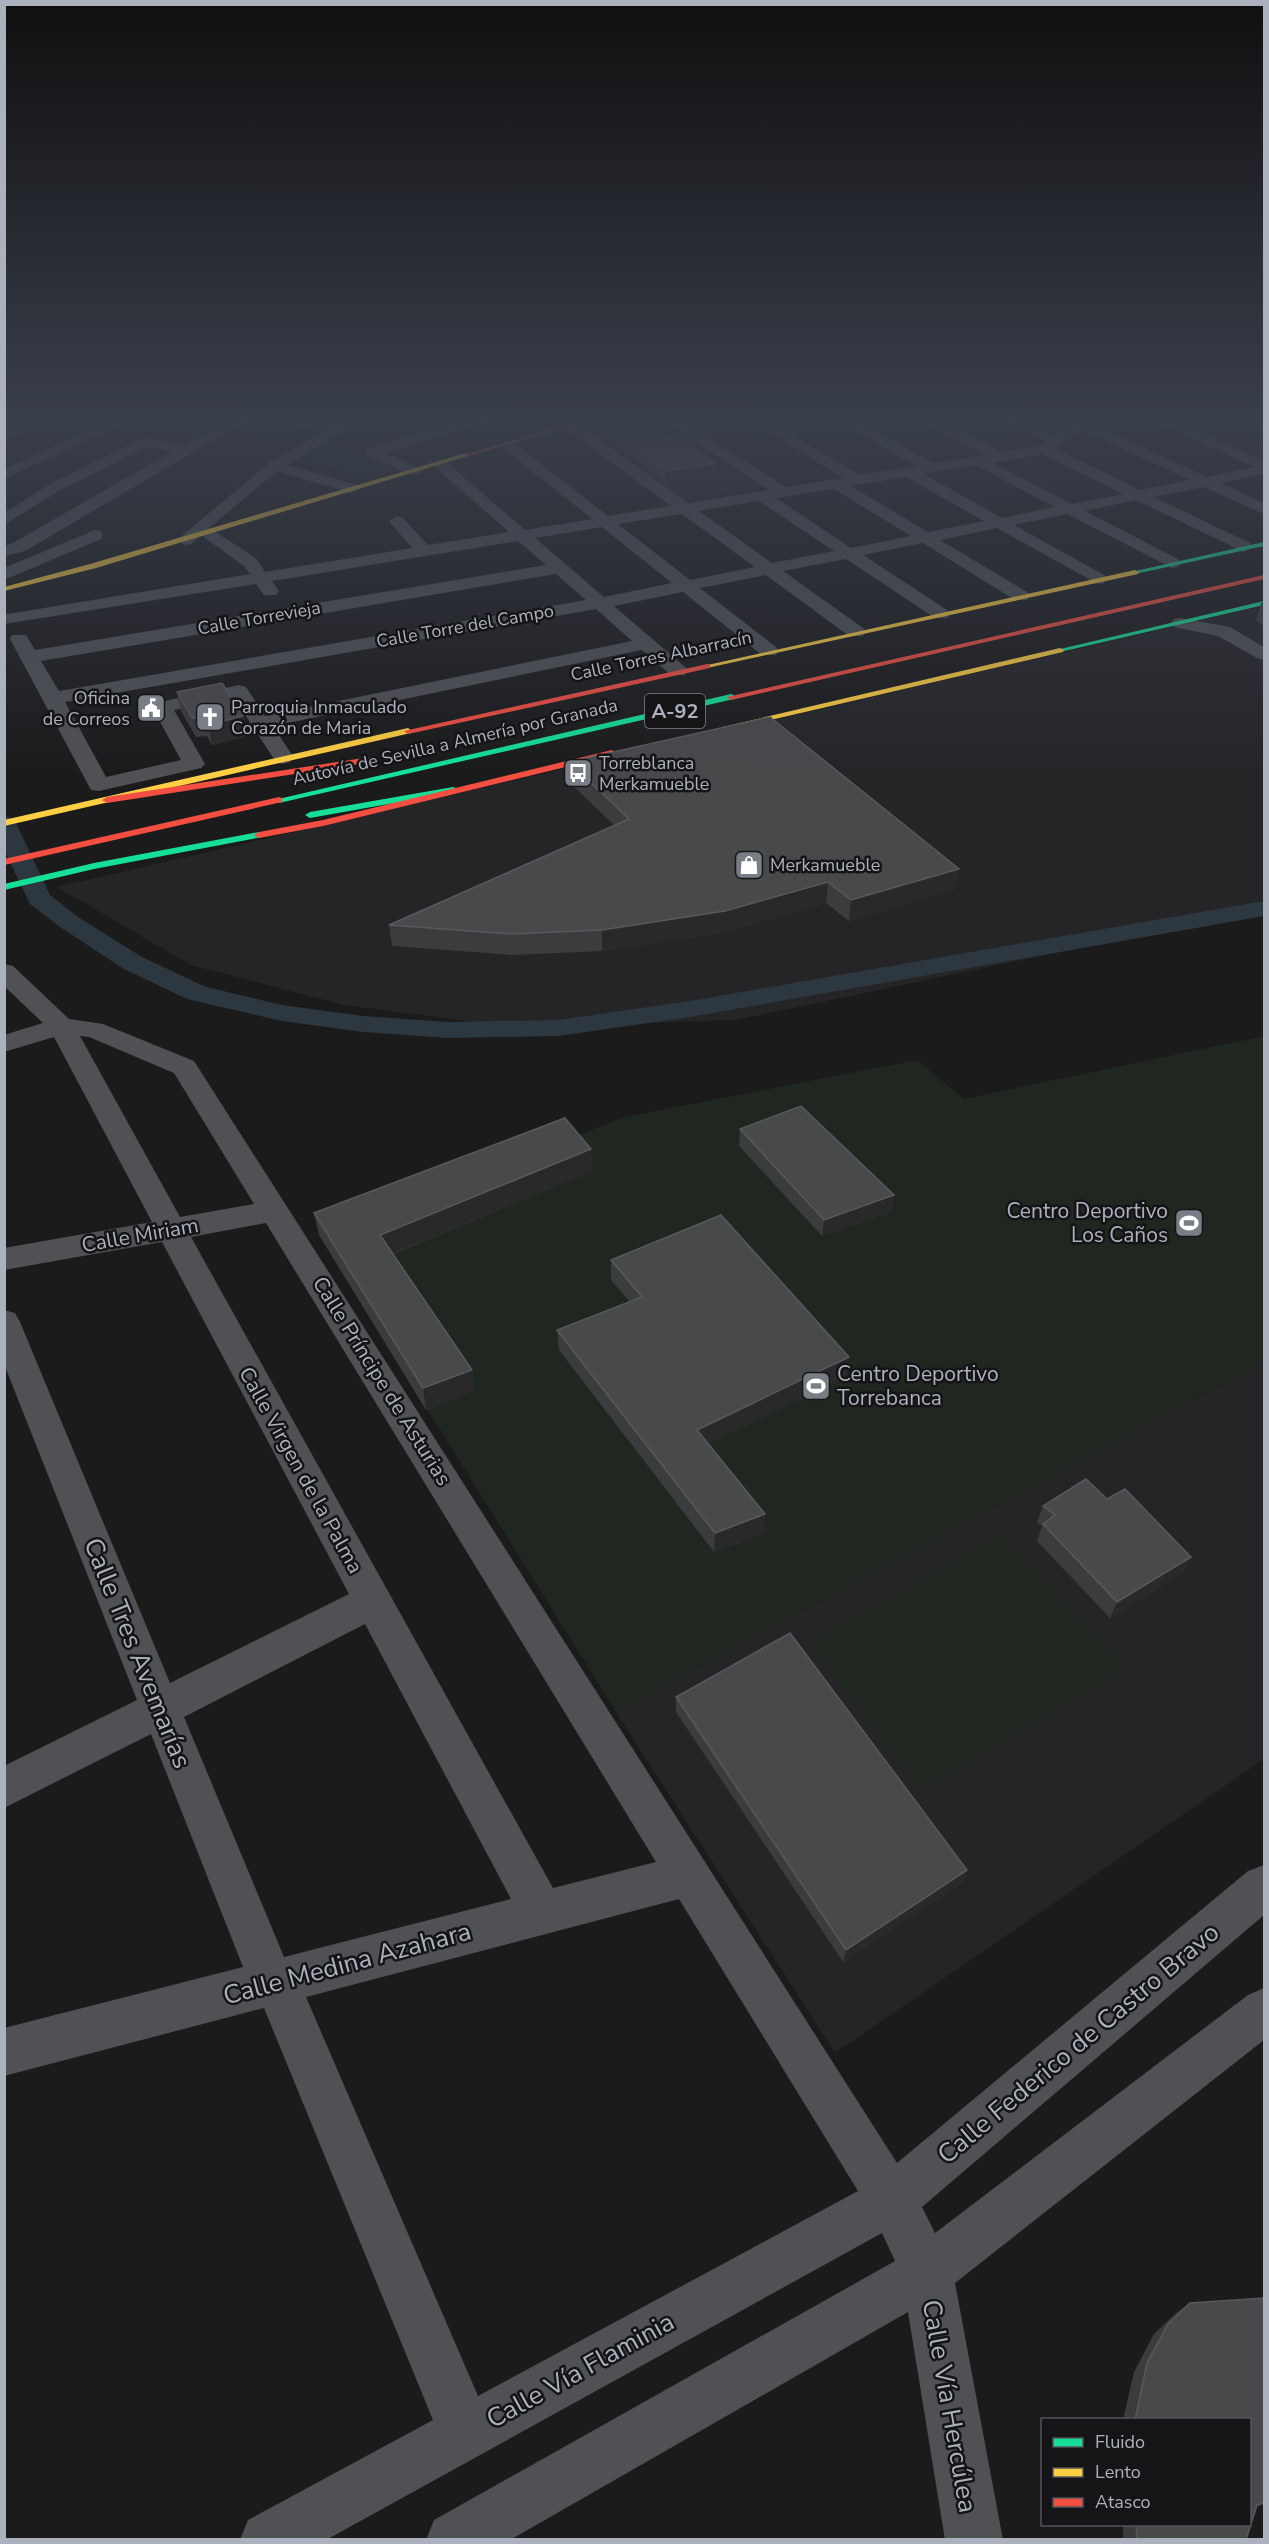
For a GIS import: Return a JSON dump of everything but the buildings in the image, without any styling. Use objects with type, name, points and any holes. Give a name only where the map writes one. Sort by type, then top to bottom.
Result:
[{"type":"main road","points":[[4,589],[199,536]]},
{"type":"main road","name":"Calle Torres Albarracín","points":[[4,823],[66,810],[103,793],[283,758],[1264,544]]},
{"type":"main road","name":"Autovía de Sevilla a Almería por Granada","points":[[4,862],[1264,577]]},
{"type":"main road","points":[[1222,622],[1264,603]]},
{"type":"main road","points":[[718,729],[1180,623]]},
{"type":"main road","points":[[4,887],[94,866],[323,823],[626,750]]},
{"type":"main road","name":"Autovía de Sevilla a Almería por Granada","points":[[103,793],[387,757],[179,803]]},
{"type":"main road","points":[[85,843],[139,843],[453,790]]},
{"type":"street","points":[[4,551],[19,547],[38,536]]},
{"type":"street","points":[[4,575],[93,536]]},
{"type":"street","points":[[185,540],[190,536]]},
{"type":"street","points":[[212,536],[250,562],[285,614]]},
{"type":"street","points":[[410,536],[425,552]]},
{"type":"street","points":[[283,758],[239,691],[202,698],[162,706],[194,764],[103,793],[53,698],[6,616],[523,536],[678,671]]},
{"type":"street","points":[[622,536],[769,651]]},
{"type":"street","points":[[724,536],[856,632]]},
{"type":"street","points":[[822,536],[941,614]]},
{"type":"street","points":[[921,536],[1021,596]]},
{"type":"street","name":"Calle Torre del Campo","points":[[53,698],[600,603],[936,536]]},
{"type":"street","points":[[1021,536],[1098,579]]},
{"type":"street","points":[[1121,536],[1172,563]]},
{"type":"street","points":[[1219,536],[1244,548]]},
{"type":"street","name":"Calle Torrevieja","points":[[29,657],[560,568]]},
{"type":"street","points":[[1180,623],[1222,622],[1264,654]]},
{"type":"street","points":[[190,630],[214,670]]},
{"type":"street","points":[[260,723],[647,643]]},
{"type":"street","points":[[187,675],[202,698]]},
{"type":"street","points":[[4,971],[61,1026],[4,1044]]},
{"type":"street","name":"Calle Príncipe de Asturias","points":[[61,1026],[94,1030],[184,1067],[892,2200]]},
{"type":"street","name":"Calle Virgen de la Palma","points":[[61,1026],[542,1912]]},
{"type":"street","name":"Calle Miriam","points":[[4,1259],[276,1211]]},
{"type":"street","name":"Calle Tres Avemarías","points":[[4,1322],[160,1709],[466,2433]]},
{"type":"street","points":[[4,1788],[373,1601]]},
{"type":"street","name":"Calle Medina Azahara","points":[[4,2052],[690,1875]]},
{"type":"street","name":"Calle Federico de Castro Bravo","points":[[892,2200],[1264,1887]]},
{"type":"street","points":[[454,2540],[927,2272],[1264,2012]]},
{"type":"street","name":"Calle Vía Hercúlea","points":[[892,2200],[927,2272],[974,2540]]},
{"type":"street","name":"Calle Vía Flaminia","points":[[268,2540],[892,2200]]},
{"type":"shaded area","points":[[1264,606],[1264,909],[736,1020],[514,1027],[344,1005],[191,965],[57,887]]},
{"type":"shaded area","name":"Centro Deportivo Torrebanca","points":[[1264,1036],[1264,1362],[616,1712],[319,1235],[625,1117],[917,1060],[964,1099]]},
{"type":"shaded area","points":[[1264,1362],[1264,1759],[835,2053],[616,1712]]},
{"type":"shaded area","points":[[1001,1534],[1128,1668],[921,1791],[809,1643]]},
{"type":"waterway","points":[[4,823],[39,899],[69,922],[133,963],[197,993],[282,1013],[363,1024],[448,1030],[558,1028],[690,1009],[1264,909]]},
{"type":"traffic: fast","points":[[1135,572],[1264,544]]},
{"type":"traffic: fast","points":[[1060,650],[1264,603]]},
{"type":"traffic: fast","points":[[279,800],[731,697]]},
{"type":"traffic: fast","points":[[310,815],[453,790]]},
{"type":"traffic: fast","points":[[4,887],[94,866],[259,835]]},
{"type":"traffic: slow","points":[[4,589],[195,536]]},
{"type":"traffic: slow","points":[[707,666],[1135,572]]},
{"type":"traffic: slow","points":[[727,727],[1060,650]]},
{"type":"traffic: slow","points":[[4,823],[408,731]]},
{"type":"traffic: jam","points":[[731,697],[1264,577]]},
{"type":"traffic: jam","points":[[408,731],[707,666]]},
{"type":"traffic: jam","points":[[259,835],[323,823],[612,753]]},
{"type":"traffic: jam","points":[[107,800],[370,760]]},
{"type":"traffic: jam","points":[[4,862],[279,800]]},
{"type":"place","name":"Oficina de Correos","points":[[151,708]]},
{"type":"place","name":"Parroquia Inmaculado Corazón de Maria","points":[[210,717]]},
{"type":"place","name":"Torreblanca Merkamueble","points":[[578,773]]},
{"type":"place","name":"Merkamueble","points":[[749,865]]},
{"type":"place","name":"Centro Deportivo Los Caños","points":[[1189,1223]]},
{"type":"place","name":"Centro Deportivo Torrebanca","points":[[816,1386]]}]
